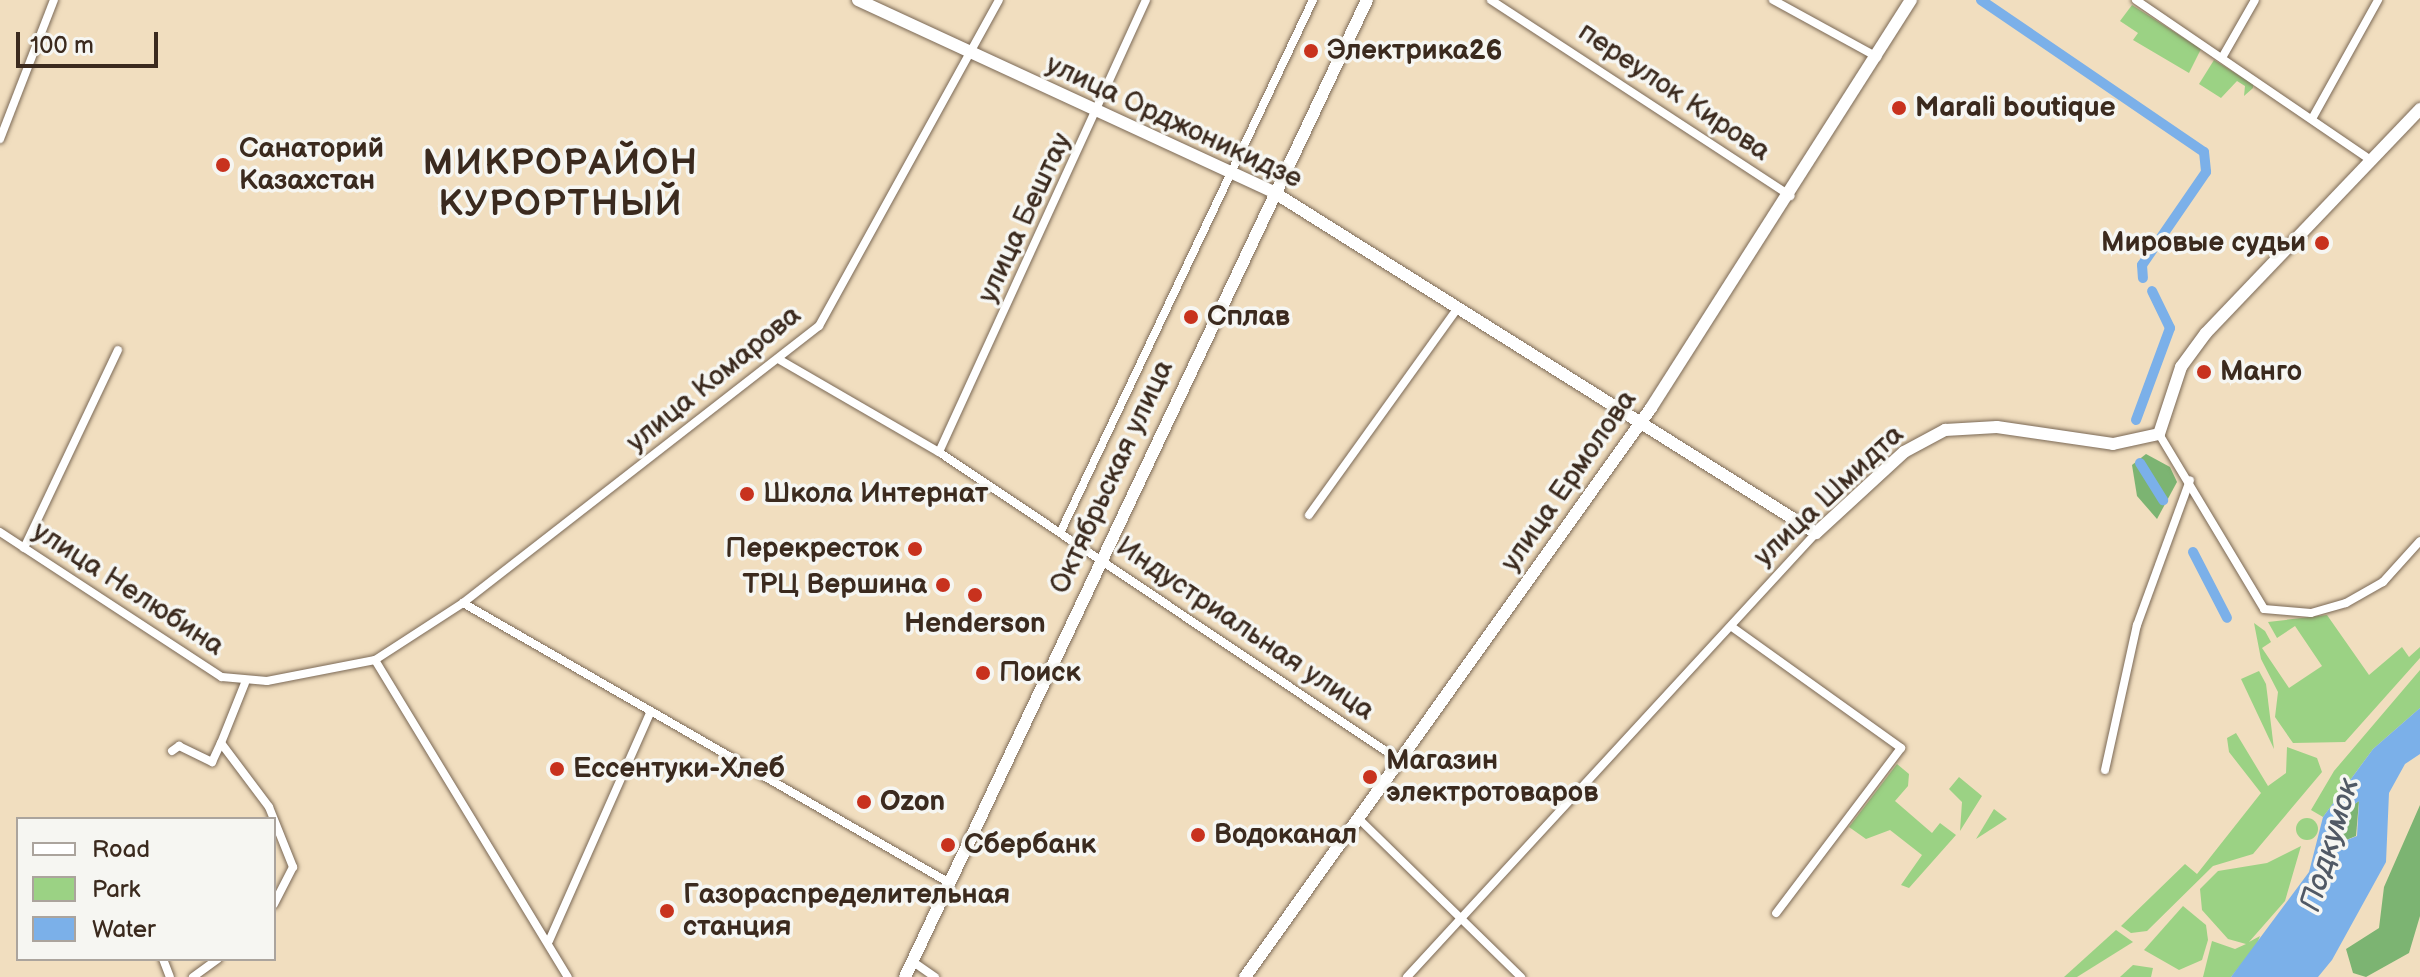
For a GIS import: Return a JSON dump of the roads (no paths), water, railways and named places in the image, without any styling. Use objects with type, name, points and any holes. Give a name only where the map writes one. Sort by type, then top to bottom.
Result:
[{"type":"street","points":[[0,139],[54,0]]},
{"type":"street","name":"улица Орджоникидзе","points":[[858,0],[1275,193],[1639,425],[1816,533]]},
{"type":"street","name":"улица Комарова","points":[[375,660],[463,603],[780,360],[819,326],[999,0]]},
{"type":"street","name":"улица Бештау","points":[[939,452],[1100,111],[1146,0]]},
{"type":"street","points":[[1061,531],[1313,0]]},
{"type":"street","name":"Октябрьская улица","points":[[905,977],[946,881],[1367,0]]},
{"type":"street","name":"переулок Кирова","points":[[1491,0],[1790,196]]},
{"type":"street","points":[[1773,0],[1878,57]]},
{"type":"street","name":"улица Ермолова","points":[[1245,977],[1639,425],[1790,196],[1911,0]]},
{"type":"street","points":[[2136,0],[2313,117],[2372,161]]},
{"type":"street","points":[[2223,56],[2255,0]]},
{"type":"street","points":[[2313,117],[2378,0]]},
{"type":"street","points":[[2420,109],[2195,346],[2176,377],[2159,434],[2190,480],[2250,596],[2283,614],[2346,603],[2383,582],[2420,541]]},
{"type":"street","points":[[1309,515],[1458,308]]},
{"type":"street","points":[[24,548],[118,350]]},
{"type":"street","name":"Индустриальная улица","points":[[780,360],[939,452],[1399,760]]},
{"type":"street","name":"улица Шмидта","points":[[1407,977],[1816,533],[1904,452],[1945,430],[1997,427],[2113,444],[2159,434]]},
{"type":"street","points":[[2105,770],[2137,625],[2190,480]]},
{"type":"street","name":"улица Нелюбина","points":[[0,532],[222,677],[245,683],[375,660]]},
{"type":"street","points":[[463,603],[946,881]]},
{"type":"street","points":[[1732,627],[1901,748],[1776,913]]},
{"type":"street","points":[[375,660],[549,941],[568,977]]},
{"type":"street","points":[[172,751],[179,746],[212,762],[245,683]]},
{"type":"street","points":[[549,941],[650,713]]},
{"type":"street","points":[[221,743],[269,807],[273,817]]},
{"type":"street","points":[[1358,818],[1521,977]]},
{"type":"street","points":[[276,824],[293,867],[276,900]]},
{"type":"street","points":[[193,977],[215,961]]},
{"type":"street","points":[[912,961],[935,977]]},
{"type":"water","name":"Подкумок","points":[[2420,708],[2420,754],[2405,764],[2389,793],[2386,862],[2332,960],[2318,977],[2231,977],[2309,872],[2323,817],[2373,749]],"holes":[[[2359,801],[2357,836],[2339,843],[2329,822]]]},
{"type":"waterway","points":[[1981,0],[2204,152],[2206,172],[2142,265],[2143,278]]},
{"type":"waterway","points":[[2136,420],[2170,328],[2152,291]]},
{"type":"waterway","points":[[2140,463],[2163,500]]},
{"type":"waterway","points":[[2193,552],[2227,618]]},
{"type":"place","name":"Электрика26","points":[[1311,51]]},
{"type":"place","name":"Marali boutique","points":[[1899,108]]},
{"type":"place","name":"Санаторий Казахстан","points":[[223,165]]},
{"type":"place","name":"Мировые судьи","points":[[2322,243]]},
{"type":"place","name":"Сплав","points":[[1191,317]]},
{"type":"place","name":"Манго","points":[[2204,372]]},
{"type":"place","name":"Школа Интернат","points":[[747,494]]},
{"type":"place","name":"Перекресток","points":[[915,549]]},
{"type":"place","name":"ТРЦ Вершина","points":[[943,585]]},
{"type":"place","name":"Henderson","points":[[975,595]]},
{"type":"place","name":"Поиск","points":[[983,673]]},
{"type":"place","name":"Ессентуки-Хлеб","points":[[557,769]]},
{"type":"place","name":"Магазин электротоваров","points":[[1370,777]]},
{"type":"place","name":"Ozon","points":[[864,802]]},
{"type":"place","name":"Водоканал","points":[[1198,835]]},
{"type":"place","name":"Сбербанк","points":[[948,845]]},
{"type":"place","name":"Газораспределительная станция","points":[[667,911]]},
{"type":"district","name":"МИКРОРАЙОН КУРОРТНЫЙ","points":[[561,184]]}]
